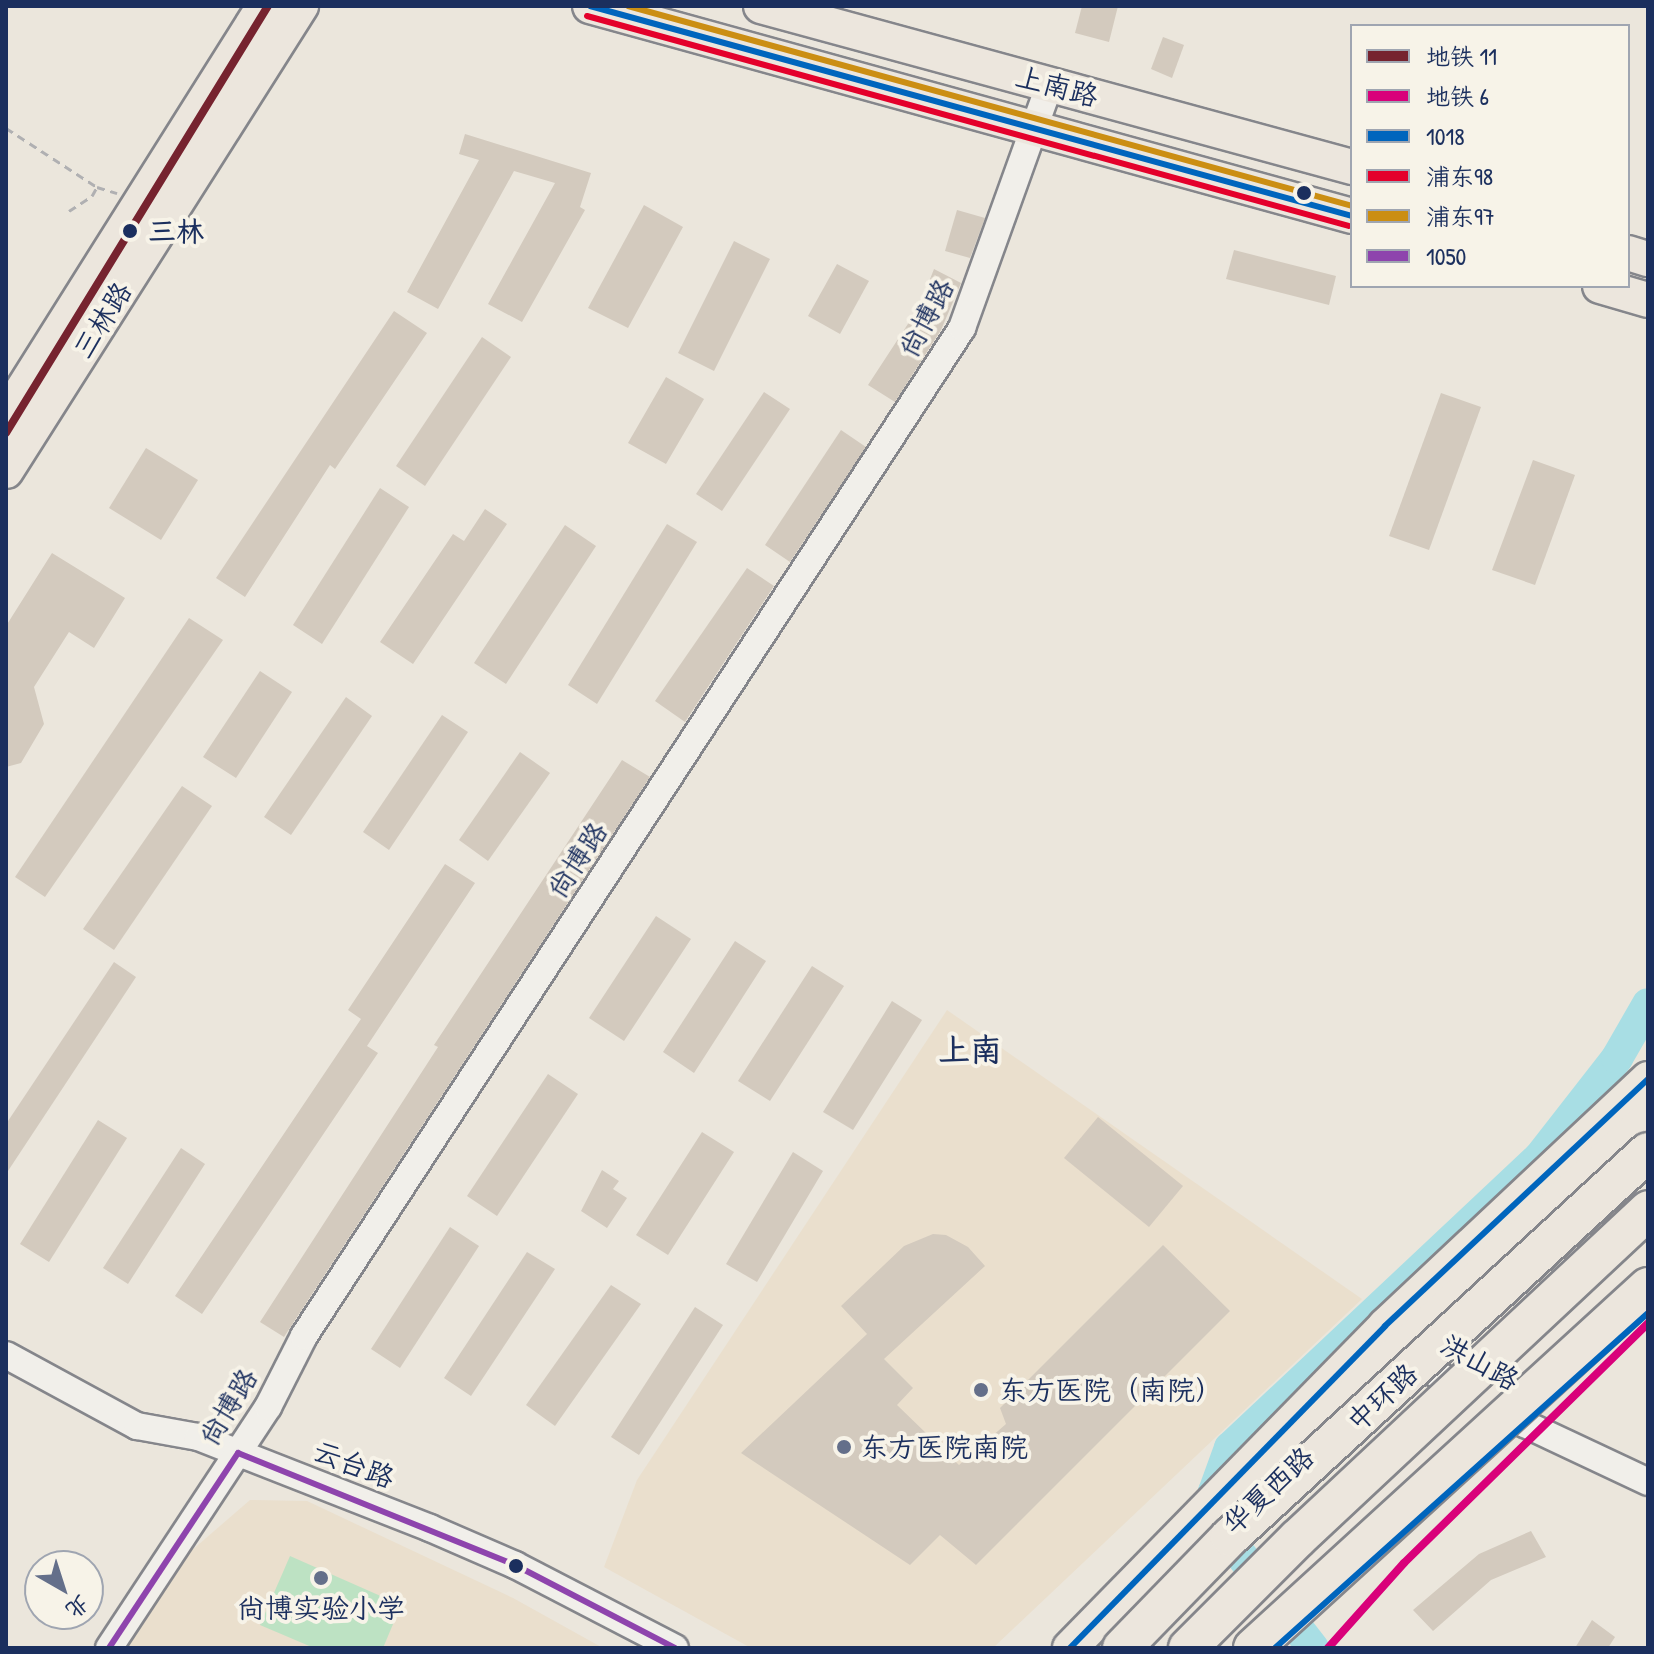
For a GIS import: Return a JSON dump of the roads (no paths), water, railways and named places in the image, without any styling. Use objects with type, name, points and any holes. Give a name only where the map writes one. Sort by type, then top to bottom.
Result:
[{"type":"highway","points":[[1103,1648],[1232,1511],[1648,1121]]},
{"type":"highway","name":"中环路","points":[[1122,1648],[1230,1537],[1648,1152]]},
{"type":"highway","name":"中环路","points":[[1188,1648],[1297,1539],[1648,1210]]},
{"type":"highway","points":[[1253,1648],[1648,1287]]},
{"type":"main road","name":"三林路","points":[[6,416],[264,6]]},
{"type":"main road","name":"三林路","points":[[6,471],[301,6]]},
{"type":"main road","name":"上南路","points":[[590,6],[1036,125],[1350,215]]},
{"type":"main road","name":"上南路","points":[[761,6],[1350,166]]},
{"type":"main road","points":[[1607,288],[1648,300]]},
{"type":"main road","name":"华夏西路","points":[[1070,1648],[1385,1326],[1648,1079]]},
{"type":"main road","name":"华夏西路","points":[[1103,1648],[1242,1513],[1648,1140]]},
{"type":"main road","points":[[1231,1648],[1333,1548],[1648,1256]]},
{"type":"main road","points":[[1275,1648],[1648,1313]]},
{"type":"street","name":"尚博路","points":[[109,1648],[238,1453],[304,1336],[962,328],[1050,84]]},
{"type":"street","name":"云台路","points":[[6,1355],[137,1426],[198,1437],[515,1565],[675,1648]]},
{"type":"street","name":"洪山路","points":[[1410,1359],[1525,1424],[1648,1482]]},
{"type":"waterway","points":[[1313,1648],[1227,1537],[1214,1492],[1230,1448],[1539,1158],[1617,1058],[1648,1004]]},
{"type":"metro line","name":"11","points":[[6,433],[268,6]]},
{"type":"metro line","name":"6","points":[[1328,1648],[1404,1563],[1648,1323]]},
{"type":"place","name":"三林","points":[[130,231]]},
{"type":"place","name":"东方医院（南院）","points":[[981,1390]]},
{"type":"place","name":"东方医院南院","points":[[844,1447]]},
{"type":"place","name":"尚博实验小学","points":[[321,1578]]},
{"type":"district","name":"上南","points":[[970,1050]]}]
